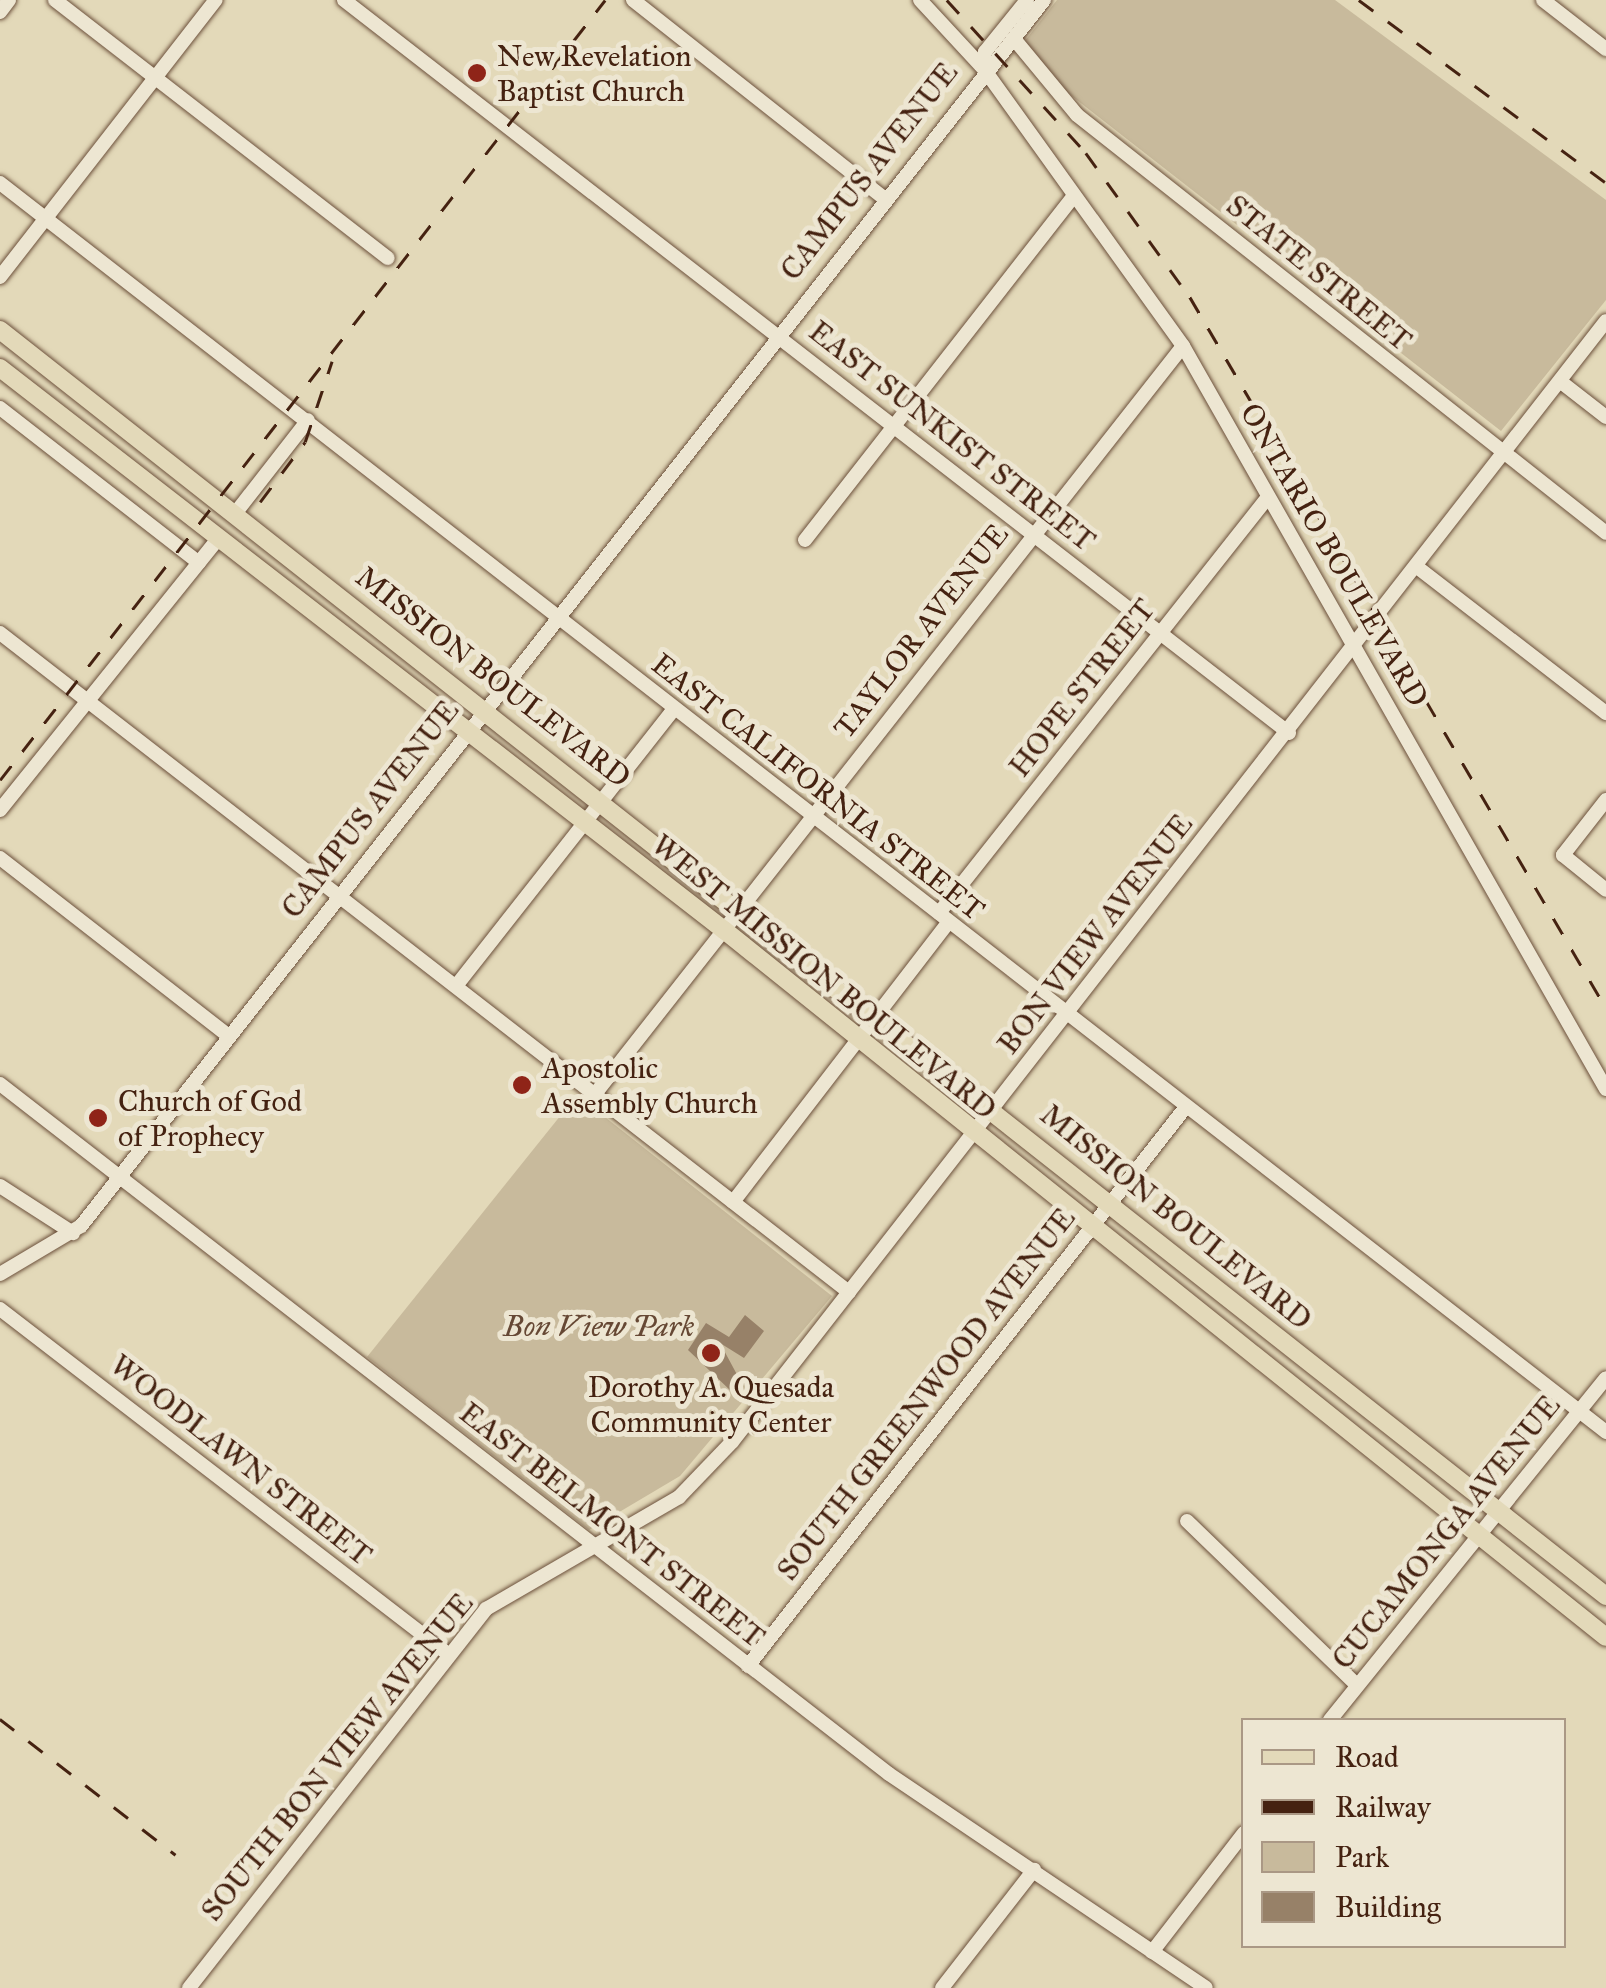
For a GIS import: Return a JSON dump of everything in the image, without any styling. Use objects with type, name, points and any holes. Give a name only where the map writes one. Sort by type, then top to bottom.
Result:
[{"type":"main road","name":"MISSION BOULEVARD","points":[[0,330],[237,511],[1113,1199],[1606,1596]]},
{"type":"main road","name":"WEST MISSION BOULEVARD","points":[[0,368],[724,930],[1606,1637]]},
{"type":"street","points":[[0,12],[9,0]]},
{"type":"street","points":[[55,0],[388,258]]},
{"type":"street","points":[[0,277],[216,0]]},
{"type":"street","name":"EAST SUNKIST STREET","points":[[344,0],[1289,733]]},
{"type":"street","points":[[633,0],[884,198]]},
{"type":"street","name":"ONTARIO BOULEVARD","points":[[920,0],[984,68],[1183,346],[1606,1088]]},
{"type":"street","name":"CAMPUS AVENUE","points":[[0,1274],[74,1233],[984,68],[1015,40],[1044,0]]},
{"type":"street","points":[[1543,0],[1606,49]]},
{"type":"street","name":"CAMPUS AVENUE","points":[[984,68],[985,52],[1022,5]]},
{"type":"street","name":"STATE STREET","points":[[1015,40],[1040,80],[1606,534]]},
{"type":"street","name":"EAST CALIFORNIA STREET","points":[[0,182],[673,710],[1606,1432]]},
{"type":"street","points":[[805,540],[1074,196]]},
{"type":"street","name":"BON VIEW AVENUE","points":[[593,1544],[679,1498],[849,1292],[1289,733],[1606,321]]},
{"type":"street","name":"TAYLOR AVENUE","points":[[594,1094],[1183,346]]},
{"type":"street","points":[[1561,382],[1606,417]]},
{"type":"street","points":[[0,408],[199,563]]},
{"type":"street","points":[[237,511],[308,420]]},
{"type":"street","name":"HOPE STREET","points":[[733,1202],[878,1016],[944,918],[1268,497]]},
{"type":"street","points":[[0,810],[219,538]]},
{"type":"street","points":[[1418,567],[1606,713]]},
{"type":"street","points":[[0,633],[849,1292]]},
{"type":"street","points":[[456,986],[673,710]]},
{"type":"street","points":[[1606,800],[1562,854],[1606,890]]},
{"type":"street","points":[[0,858],[229,1036]]},
{"type":"street","name":"EAST BELMONT STREET","points":[[0,1084],[748,1666],[1206,1988]]},
{"type":"street","name":"SOUTH GREENWOOD AVENUE","points":[[748,1666],[1185,1108]]},
{"type":"street","points":[[0,1186],[74,1233]]},
{"type":"street","name":"WOODLAWN STREET","points":[[0,1309],[448,1654]]},
{"type":"street","name":"CUCAMONGA AVENUE","points":[[1332,1718],[1606,1378]]},
{"type":"street","points":[[1187,1521],[1357,1686]]},
{"type":"street","name":"SOUTH BON VIEW AVENUE","points":[[189,1988],[486,1609],[593,1544]]},
{"type":"street","points":[[1152,1952],[1241,1837]]},
{"type":"street","points":[[942,1988],[1034,1870]]},
{"type":"green space","points":[[1057,0],[1335,0],[1606,200],[1606,300],[1501,431],[1050,79],[1021,46]]},
{"type":"green space","name":"Bon View Park","points":[[577,1095],[832,1296],[680,1476],[589,1530],[367,1357]]},
{"type":"building","name":"Dorothy A. Quesada Community Center","points":[[745,1315],[764,1331],[744,1358],[720,1343],[741,1382],[732,1392],[688,1350],[706,1323],[729,1337]]},
{"type":"railway","points":[[0,780],[605,0]]},
{"type":"railway","points":[[947,0],[1086,153],[1190,297],[1606,1008]]},
{"type":"railway","points":[[1359,0],[1606,183]]},
{"type":"railway","points":[[260,502],[305,442],[332,361]]},
{"type":"railway","points":[[0,1719],[176,1855]]},
{"type":"place","name":"New Revelation Baptist Church","points":[[477,73]]},
{"type":"place","name":"Apostolic Assembly Church","points":[[522,1085]]},
{"type":"place","name":"Church of God of Prophecy","points":[[98,1118]]},
{"type":"place","name":"Dorothy A. Quesada Community Center","points":[[711,1353]]}]
